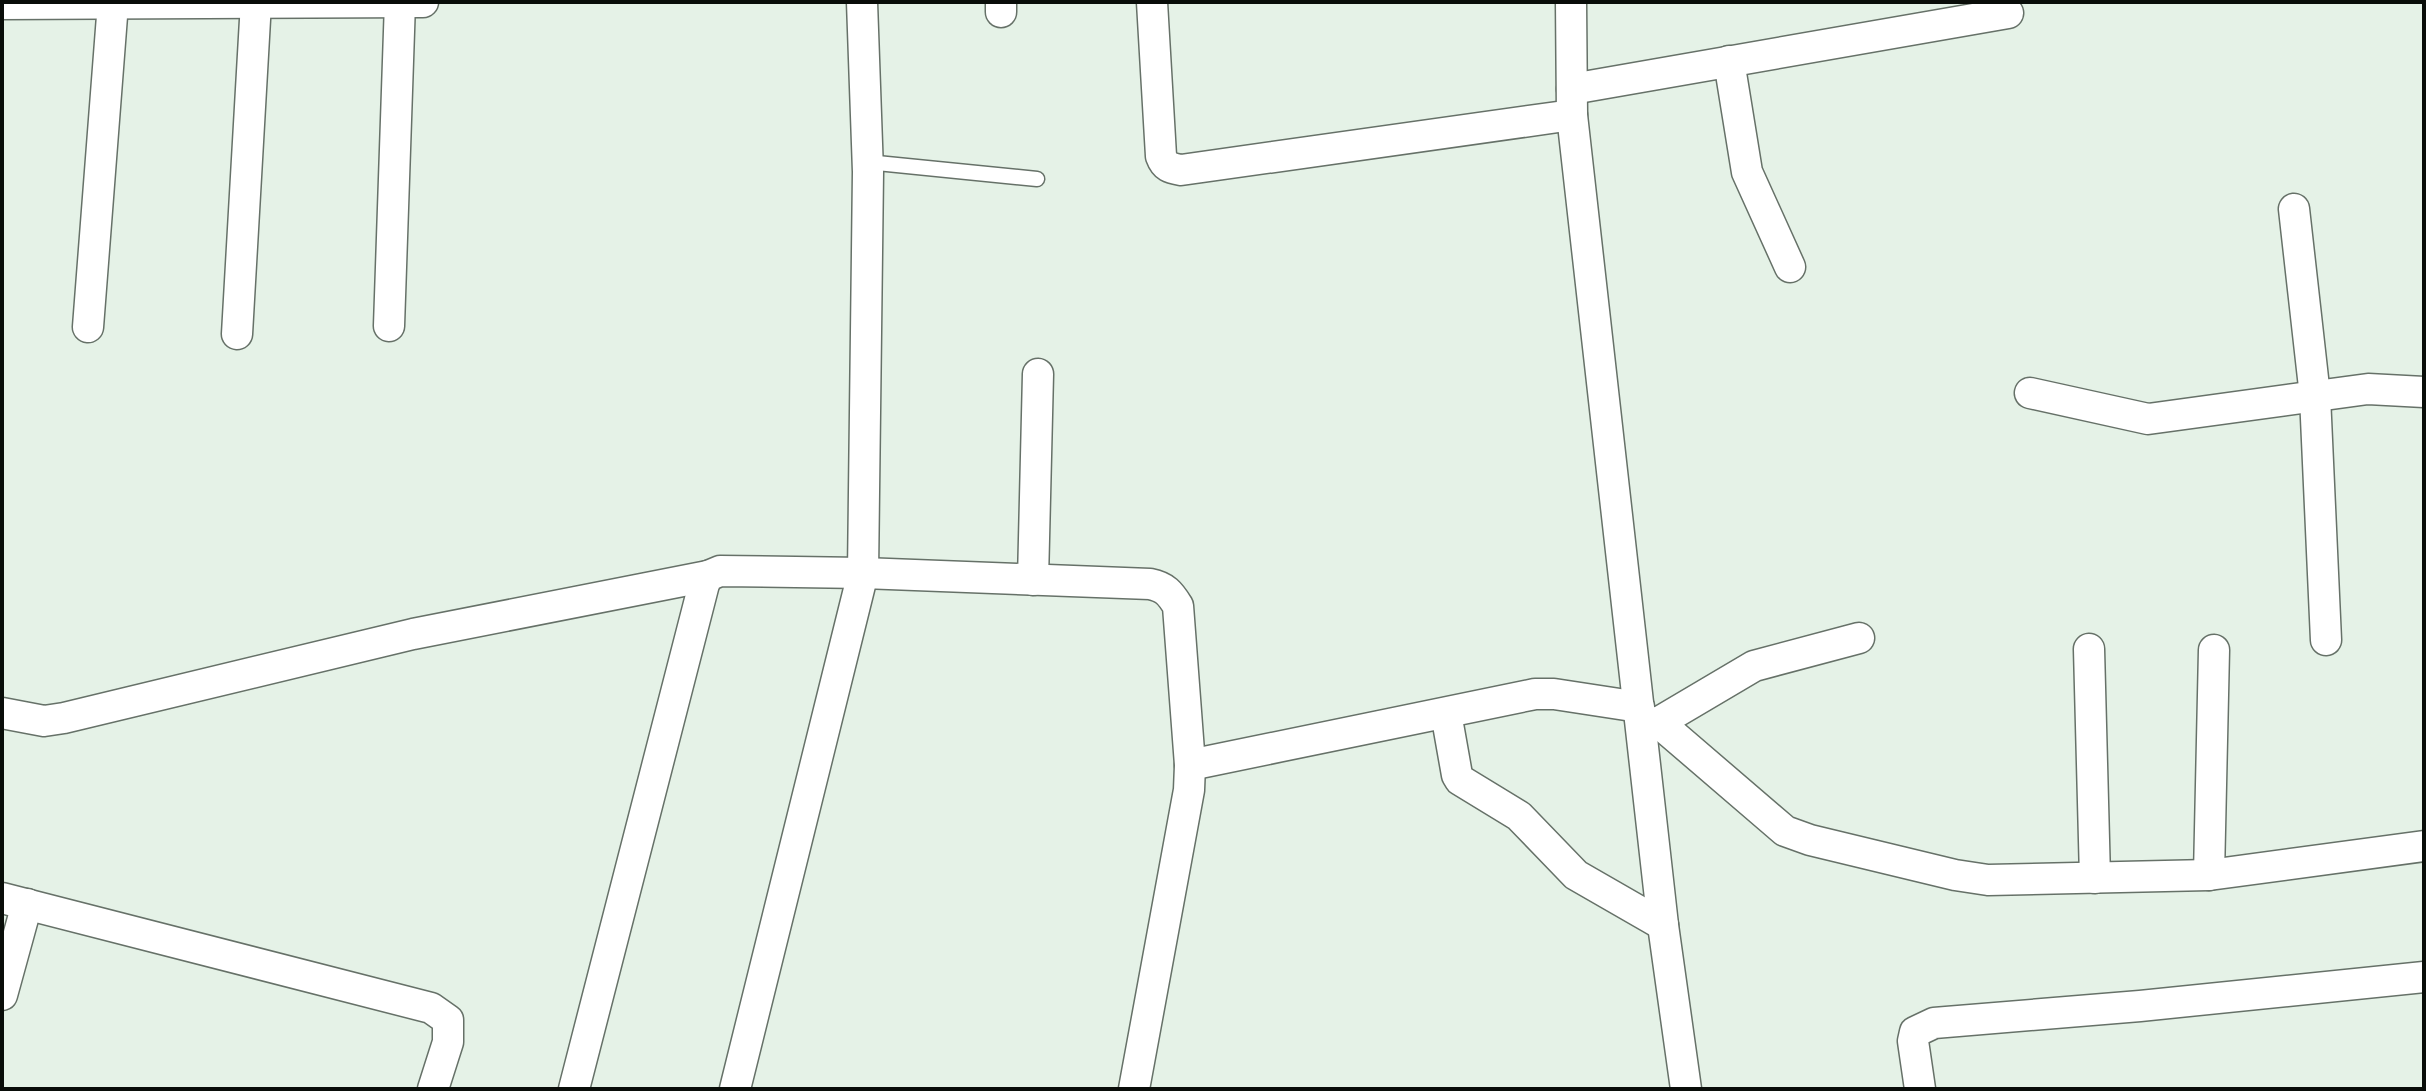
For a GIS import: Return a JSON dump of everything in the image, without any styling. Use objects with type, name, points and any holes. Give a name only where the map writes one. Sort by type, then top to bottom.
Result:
[{"type":"street","points":[[389,326],[400,2]]},
{"type":"street","points":[[2,4],[423,2]]},
{"type":"street","points":[[735,1089],[863,573],[867,162],[862,2]]},
{"type":"street","points":[[1152,2],[1161,156],[1164,164],[1181,170],[1572,102],[1729,61],[2008,13]]},
{"type":"street","points":[[1571,2],[1572,102],[1647,720],[1663,925],[1686,1089]]},
{"type":"street","points":[[88,327],[113,3]]},
{"type":"street","points":[[237,334],[256,3]]},
{"type":"street","points":[[1729,61],[1747,172],[1790,267]]},
{"type":"street","points":[[2294,209],[2315,396],[2326,640]]},
{"type":"street","points":[[1033,580],[1038,374]]},
{"type":"street","points":[[2030,393],[2148,419],[2368,389],[2424,392]]},
{"type":"street","points":[[2,713],[44,721],[64,718],[413,634],[708,576],[720,571],[863,573],[1163,587],[1178,606],[1190,765],[1189,790],[1134,1089]]},
{"type":"street","points":[[574,1089],[708,576]]},
{"type":"street","points":[[1647,720],[1754,666],[1859,638]]},
{"type":"street","points":[[2089,649],[2095,878]]},
{"type":"street","points":[[2209,875],[2214,650]]},
{"type":"street","points":[[1190,765],[1544,694],[1647,720],[1785,831],[1966,877],[1988,880],[2209,875],[2424,846]]},
{"type":"street","points":[[1446,713],[1460,780],[1519,816],[1576,875],[1663,925]]},
{"type":"street","points":[[2,995],[14,901],[431,1008],[448,1020],[448,1042],[433,1089]]},
{"type":"street","points":[[1920,1089],[1913,1041],[1915,1032],[1934,1023],[2424,977]]},
{"type":"lane","points":[[867,162],[1037,179]]}]
